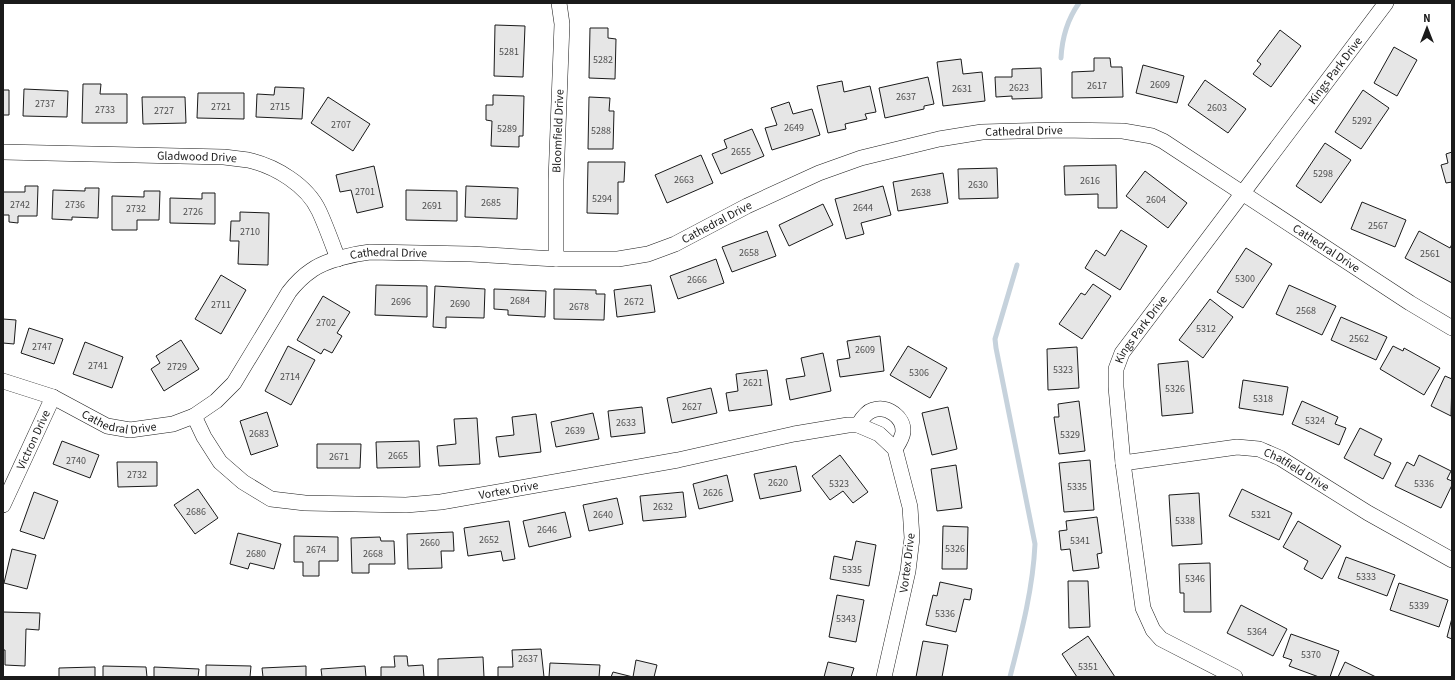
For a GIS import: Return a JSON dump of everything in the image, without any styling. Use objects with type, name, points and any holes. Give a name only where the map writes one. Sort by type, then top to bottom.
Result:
[{"type":"street","name":"Bloomfield Drive","points":[[556,259],[556,180],[562,24],[559,3]]},
{"type":"street","name":"Kings Park Drive","points":[[1235,677],[1161,639],[1153,630],[1143,608],[1123,463],[1116,387],[1116,369],[1122,353],[1387,4]]},
{"type":"street","name":"Cathedral Drive","points":[[3,381],[53,396],[106,426],[130,430],[173,424],[194,416],[216,401],[234,383],[289,292],[300,279],[313,269],[338,259],[355,254],[384,252],[471,254],[556,259],[618,259],[648,254],[675,244],[747,206],[819,173],[861,158],[932,140],[982,132],[1066,130],[1123,131],[1152,136],[1163,141],[1403,299],[1452,328]]},
{"type":"street","name":"Gladwood Drive","points":[[3,152],[224,156],[250,160],[284,175],[304,190],[318,209],[338,259]]},
{"type":"street","name":"Victron Drive","points":[[3,505],[53,396]]},
{"type":"street","points":[[858,425],[864,416],[872,410],[881,409],[890,411],[898,416],[903,432],[895,449]]},
{"type":"street","name":"Vortex Drive","points":[[194,416],[204,437],[220,462],[243,482],[270,499],[304,503],[398,505],[449,501],[678,460],[794,434],[848,425],[858,425],[879,434],[895,449],[910,507],[912,538],[908,570],[884,677]]},
{"type":"street","name":"Chatfield Drive","points":[[1123,463],[1237,447],[1259,449],[1280,458],[1368,513],[1452,560]]},
{"type":"building","points":[[495,25],[525,26],[523,77],[494,76]]},
{"type":"building","points":[[590,28],[608,28],[608,38],[616,39],[615,79],[589,78]]},
{"type":"building","points":[[1280,30],[1301,46],[1271,87],[1253,74],[1261,64],[1257,61]]},
{"type":"building","points":[[1394,47],[1417,60],[1397,96],[1374,83]]},
{"type":"building","points":[[1094,58],[1110,58],[1111,67],[1122,67],[1123,97],[1072,98],[1072,72],[1094,71]]},
{"type":"building","points":[[961,59],[963,74],[982,72],[985,101],[943,106],[937,62]]},
{"type":"building","points":[[1143,65],[1184,76],[1177,103],[1136,93]]},
{"type":"building","points":[[1041,68],[1042,98],[1012,99],[1012,96],[996,97],[995,77],[1012,77],[1012,69]]},
{"type":"building","points":[[928,77],[934,104],[924,106],[924,109],[885,118],[879,88]]},
{"type":"building","points":[[1205,80],[1246,109],[1228,133],[1188,105]]},
{"type":"building","points":[[842,81],[844,92],[870,86],[876,112],[865,114],[867,119],[845,124],[846,129],[828,133],[817,86]]},
{"type":"building","points":[[83,84],[101,84],[100,94],[127,94],[127,123],[82,123]]},
{"type":"building","points":[[275,87],[304,88],[302,119],[256,117],[257,94],[274,95]]},
{"type":"building","points":[[24,89],[68,91],[67,117],[23,116]]},
{"type":"building","points":[[3,90],[9,90],[9,115],[3,115]]},
{"type":"building","points":[[1363,90],[1389,108],[1361,149],[1335,132]]},
{"type":"building","points":[[198,93],[244,93],[244,119],[197,118]]},
{"type":"building","points":[[493,95],[524,96],[523,136],[519,136],[519,147],[491,146],[492,121],[486,120],[486,105],[493,105]]},
{"type":"building","points":[[142,97],[185,97],[186,123],[143,124]]},
{"type":"building","points":[[328,97],[370,124],[353,151],[311,123]]},
{"type":"building","points":[[589,97],[610,98],[609,111],[614,111],[613,149],[588,149]]},
{"type":"building","points":[[789,102],[793,114],[812,109],[820,135],[772,150],[765,128],[777,125],[771,108]]},
{"type":"building","points":[[752,129],[764,156],[721,174],[712,154],[727,148],[724,140]]},
{"type":"building","points":[[1325,143],[1351,160],[1321,203],[1296,186]]},
{"type":"building","points":[[1452,152],[1452,182],[1446,183],[1441,165],[1448,163],[1446,154]]},
{"type":"building","points":[[701,155],[713,183],[667,203],[655,175]]},
{"type":"building","points":[[588,162],[625,162],[624,182],[618,182],[618,214],[587,213]]},
{"type":"building","points":[[1116,165],[1117,208],[1098,208],[1098,194],[1065,195],[1064,166]]},
{"type":"building","points":[[374,166],[383,207],[357,213],[351,190],[340,192],[336,175]]},
{"type":"building","points":[[997,168],[998,198],[959,199],[958,169]]},
{"type":"building","points":[[1145,171],[1187,203],[1168,228],[1126,196]]},
{"type":"building","points":[[943,173],[948,203],[898,211],[893,182]]},
{"type":"building","points":[[25,186],[38,186],[37,216],[18,216],[18,223],[9,222],[9,215],[3,215],[3,192],[25,192]]},
{"type":"building","points":[[466,186],[518,188],[517,219],[465,217]]},
{"type":"building","points":[[883,186],[891,215],[861,223],[864,234],[846,239],[835,199]]},
{"type":"building","points":[[85,188],[99,188],[98,218],[72,217],[72,220],[52,219],[53,190],[85,191]]},
{"type":"building","points":[[406,190],[457,191],[457,221],[406,220]]},
{"type":"building","points":[[144,191],[160,191],[159,220],[137,220],[137,230],[112,230],[112,196],[144,197]]},
{"type":"building","points":[[202,193],[215,193],[215,224],[170,223],[170,198],[202,199]]},
{"type":"building","points":[[1362,202],[1406,220],[1395,247],[1351,229]]},
{"type":"building","points":[[823,204],[833,225],[789,246],[779,225]]},
{"type":"building","points":[[240,212],[269,213],[268,265],[238,264],[239,241],[230,241],[231,221],[240,221]]},
{"type":"building","points":[[1121,230],[1147,246],[1120,290],[1085,268],[1096,250],[1105,256]]},
{"type":"building","points":[[767,231],[776,256],[732,272],[722,247]]},
{"type":"building","points":[[1419,231],[1450,248],[1452,244],[1452,283],[1405,258]]},
{"type":"building","points":[[1246,248],[1272,264],[1243,308],[1217,292]]},
{"type":"building","points":[[716,259],[724,283],[678,299],[670,276]]},
{"type":"building","points":[[221,275],[246,290],[221,334],[195,319]]},
{"type":"building","points":[[1093,284],[1111,296],[1082,339],[1059,324],[1081,293],[1085,295]]},
{"type":"building","points":[[376,285],[427,286],[427,317],[375,315]]},
{"type":"building","points":[[651,285],[655,312],[617,317],[614,290]]},
{"type":"building","points":[[1289,285],[1336,306],[1322,335],[1276,314]]},
{"type":"building","points":[[435,286],[485,289],[484,318],[446,317],[446,328],[433,327]]},
{"type":"building","points":[[494,289],[546,291],[545,317],[508,315],[508,310],[494,309]]},
{"type":"building","points":[[554,289],[596,290],[596,294],[605,294],[604,320],[554,319]]},
{"type":"building","points":[[323,296],[350,312],[337,333],[342,336],[332,353],[324,349],[321,354],[297,340]]},
{"type":"building","points":[[1210,299],[1233,317],[1203,358],[1179,340]]},
{"type":"building","points":[[1341,317],[1387,337],[1376,360],[1331,340]]},
{"type":"building","points":[[3,319],[16,320],[14,344],[3,343]]},
{"type":"building","points":[[29,328],[63,339],[54,364],[21,353]]},
{"type":"building","points":[[880,336],[884,371],[840,377],[837,360],[850,358],[847,341]]},
{"type":"building","points":[[181,340],[199,369],[164,391],[151,369],[160,363],[156,356]]},
{"type":"building","points":[[85,342],[123,357],[112,388],[73,374]]},
{"type":"building","points":[[288,346],[315,360],[291,405],[265,391]]},
{"type":"building","points":[[908,346],[947,368],[930,398],[890,375]]},
{"type":"building","points":[[1393,346],[1403,351],[1404,348],[1440,368],[1424,395],[1380,369]]},
{"type":"building","points":[[1077,347],[1079,388],[1048,390],[1047,349]]},
{"type":"building","points":[[823,353],[831,391],[790,400],[786,379],[805,376],[801,358]]},
{"type":"building","points":[[1188,361],[1193,413],[1162,416],[1158,364]]},
{"type":"building","points":[[767,370],[772,405],[729,411],[726,393],[738,391],[736,374]]},
{"type":"building","points":[[1445,376],[1452,379],[1451,416],[1431,406]]},
{"type":"building","points":[[1243,380],[1288,387],[1283,415],[1239,408]]},
{"type":"building","points":[[711,388],[717,413],[672,423],[667,398]]},
{"type":"building","points":[[1079,401],[1085,451],[1059,454],[1054,417],[1059,417],[1058,404]]},
{"type":"building","points":[[1302,401],[1338,417],[1335,424],[1346,428],[1339,445],[1292,424]]},
{"type":"building","points":[[642,407],[645,433],[611,437],[608,411]]},
{"type":"building","points":[[948,407],[957,449],[932,455],[922,413]]},
{"type":"building","points":[[267,412],[278,446],[251,455],[240,421]]},
{"type":"building","points":[[593,413],[599,439],[556,447],[551,422]]},
{"type":"building","points":[[536,414],[541,452],[499,457],[496,437],[514,435],[512,417]]},
{"type":"building","points":[[477,418],[480,464],[439,466],[437,446],[456,444],[454,419]]},
{"type":"building","points":[[1360,428],[1382,439],[1374,455],[1391,463],[1383,479],[1344,458]]},
{"type":"building","points":[[62,441],[99,455],[90,478],[53,464]]},
{"type":"building","points":[[419,441],[420,467],[377,468],[376,442]]},
{"type":"building","points":[[317,444],[361,444],[360,468],[317,468]]},
{"type":"building","points":[[840,455],[868,492],[853,503],[843,491],[830,500],[812,476]]},
{"type":"building","points":[[1419,455],[1451,471],[1447,479],[1452,481],[1452,485],[1441,508],[1395,486],[1407,462],[1414,466]]},
{"type":"building","points":[[1090,460],[1094,510],[1064,512],[1059,463]]},
{"type":"building","points":[[117,462],[157,462],[157,486],[118,487]]},
{"type":"building","points":[[956,465],[962,508],[937,511],[931,469]]},
{"type":"building","points":[[796,466],[801,491],[760,499],[754,474]]},
{"type":"building","points":[[727,475],[733,501],[699,509],[693,484]]},
{"type":"building","points":[[198,489],[218,518],[195,534],[174,505]]},
{"type":"building","points":[[1242,489],[1292,513],[1279,540],[1229,516]]},
{"type":"building","points":[[34,492],[58,501],[44,539],[20,531]]},
{"type":"building","points":[[683,492],[686,517],[643,521],[640,496]]},
{"type":"building","points":[[1199,493],[1202,544],[1172,546],[1169,495]]},
{"type":"building","points":[[617,498],[623,524],[589,531],[583,505]]},
{"type":"building","points":[[565,512],[571,537],[529,547],[523,521]]},
{"type":"building","points":[[1097,517],[1102,553],[1097,554],[1099,568],[1073,571],[1070,549],[1061,550],[1059,531],[1067,530],[1066,521]]},
{"type":"building","points":[[509,521],[515,559],[503,561],[501,551],[468,556],[464,528]]},
{"type":"building","points":[[1298,521],[1341,546],[1322,579],[1304,569],[1308,561],[1283,547]]},
{"type":"building","points":[[943,526],[968,527],[967,569],[942,569]]},
{"type":"building","points":[[453,532],[454,551],[441,551],[442,568],[408,569],[407,534]]},
{"type":"building","points":[[238,533],[281,544],[274,569],[250,563],[248,569],[230,564]]},
{"type":"building","points":[[294,536],[338,537],[338,561],[319,561],[319,576],[303,576],[303,562],[294,562]]},
{"type":"building","points":[[380,537],[381,541],[394,541],[395,564],[369,564],[369,573],[352,573],[351,538]]},
{"type":"building","points":[[856,541],[876,545],[869,586],[830,579],[834,556],[852,560]]},
{"type":"building","points":[[12,549],[36,555],[27,589],[4,583]]},
{"type":"building","points":[[1346,557],[1395,575],[1387,596],[1338,578]]},
{"type":"building","points":[[1210,563],[1211,612],[1184,612],[1184,593],[1180,593],[1179,564]]},
{"type":"building","points":[[1068,581],[1088,581],[1090,627],[1069,628]]},
{"type":"building","points":[[940,582],[972,589],[970,600],[964,599],[956,632],[926,625],[933,595],[937,596]]},
{"type":"building","points":[[1399,583],[1448,600],[1439,627],[1390,610]]},
{"type":"building","points":[[837,595],[864,600],[856,642],[829,637]]},
{"type":"building","points":[[1241,605],[1287,629],[1273,656],[1227,633]]},
{"type":"building","points":[[3,612],[40,613],[39,630],[26,629],[25,666],[5,665],[5,650],[3,650]]},
{"type":"building","points":[[1452,618],[1452,639],[1447,637]]},
{"type":"building","points":[[1291,634],[1339,651],[1330,677],[1319,677],[1289,666],[1292,660],[1283,657]]},
{"type":"building","points":[[1088,636],[1115,677],[1077,677],[1062,654]]},
{"type":"building","points":[[923,641],[948,645],[942,677],[916,677]]},
{"type":"building","points":[[541,649],[544,677],[498,677],[498,667],[513,667],[512,650]]},
{"type":"building","points":[[394,656],[407,656],[408,666],[423,665],[424,677],[381,677],[381,667],[395,667]]},
{"type":"building","points":[[483,657],[484,677],[438,677],[438,659]]},
{"type":"building","points":[[636,660],[657,665],[654,677],[633,677]]},
{"type":"building","points":[[828,662],[854,668],[851,677],[824,677]]},
{"type":"building","points":[[1345,662],[1376,677],[1338,677]]},
{"type":"building","points":[[550,663],[600,665],[599,677],[549,677]]},
{"type":"building","points":[[206,665],[251,666],[250,677],[206,677]]},
{"type":"building","points":[[103,666],[146,667],[147,677],[103,677]]},
{"type":"building","points":[[306,666],[306,677],[263,677],[262,668]]},
{"type":"building","points":[[365,666],[366,677],[322,677],[321,669]]},
{"type":"building","points":[[95,667],[95,677],[59,677],[59,668]]},
{"type":"building","points":[[154,667],[199,669],[198,677],[154,677]]},
{"type":"building","points":[[613,672],[633,677],[611,677]]},
{"type":"waterway","points":[[1061,58],[1066,29],[1071,16],[1079,3]]},
{"type":"waterway","points":[[1010,677],[1029,595],[1035,544],[995,339],[1017,265]]}]
